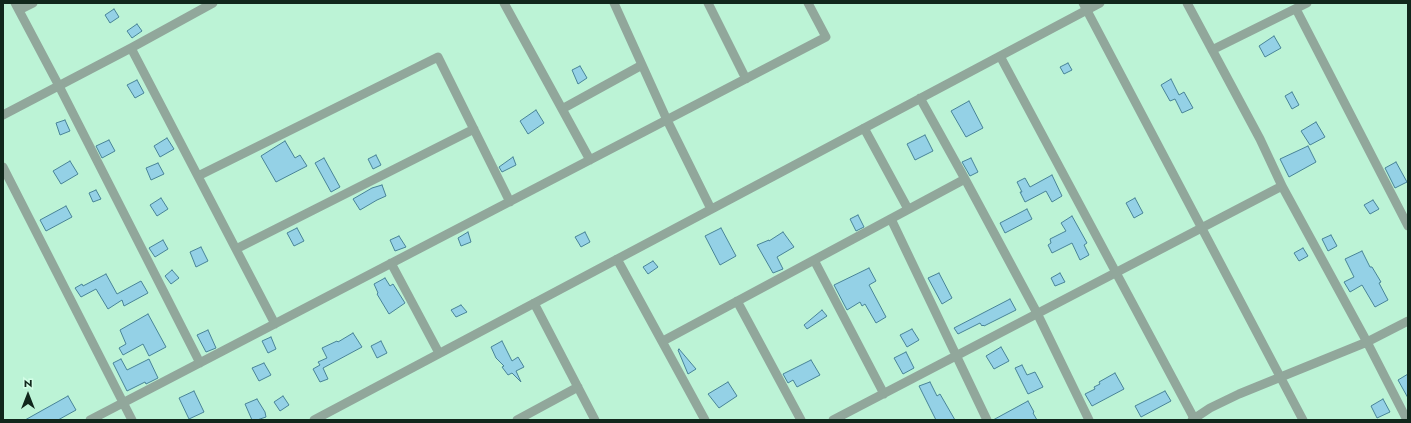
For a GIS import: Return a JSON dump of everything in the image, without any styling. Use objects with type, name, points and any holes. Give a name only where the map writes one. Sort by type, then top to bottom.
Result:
[{"type":"street","points":[[33,3],[17,7],[59,86],[200,363]]},
{"type":"street","points":[[3,115],[213,3]]},
{"type":"street","points":[[504,3],[590,160]]},
{"type":"street","points":[[614,3],[667,120],[712,209]]},
{"type":"street","points":[[708,3],[746,79]]},
{"type":"street","points":[[90,420],[826,37],[808,3]]},
{"type":"street","points":[[314,420],[1000,56],[1084,7],[1100,3]]},
{"type":"street","points":[[1187,3],[1260,139],[1282,186],[1367,342],[1407,420]]},
{"type":"street","points":[[1212,50],[1307,3]]},
{"type":"street","points":[[1084,7],[1201,227],[1279,378],[1303,420]]},
{"type":"street","points":[[1296,9],[1408,226]]},
{"type":"street","points":[[131,48],[275,324]]},
{"type":"street","points":[[1000,56],[1194,419],[1239,394],[1367,342],[1408,321]]},
{"type":"street","points":[[198,176],[438,57],[510,202]]},
{"type":"street","points":[[562,109],[642,65]]},
{"type":"street","points":[[920,98],[1037,313],[1089,420]]},
{"type":"street","points":[[864,128],[908,209]]},
{"type":"street","points":[[236,249],[474,129]]},
{"type":"street","points":[[3,167],[132,420]]},
{"type":"street","points":[[663,341],[965,179]]},
{"type":"street","points":[[833,420],[1282,186]]},
{"type":"street","points":[[890,219],[987,420]]},
{"type":"street","points":[[617,259],[705,420]]},
{"type":"street","points":[[814,260],[884,394]]},
{"type":"street","points":[[391,263],[440,353]]},
{"type":"street","points":[[737,301],[801,420]]},
{"type":"street","points":[[534,303],[595,420]]},
{"type":"street","points":[[517,420],[578,387]]},
{"type":"building","points":[[114,9],[119,17],[110,23],[105,15]]},
{"type":"building","points":[[137,24],[142,31],[132,38],[127,31]]},
{"type":"building","points":[[1274,36],[1281,48],[1265,57],[1259,46]]},
{"type":"building","points":[[1068,63],[1072,70],[1064,74],[1060,67]]},
{"type":"building","points":[[580,66],[587,78],[578,84],[572,70]]},
{"type":"building","points":[[1171,79],[1179,95],[1184,92],[1193,108],[1182,113],[1175,99],[1170,101],[1161,85]]},
{"type":"building","points":[[137,80],[144,93],[135,98],[127,85]]},
{"type":"building","points":[[1292,92],[1299,105],[1292,109],[1285,96]]},
{"type":"building","points":[[969,101],[983,128],[966,137],[951,111]]},
{"type":"building","points":[[536,110],[544,123],[528,134],[520,121]]},
{"type":"building","points":[[65,120],[70,131],[60,135],[56,123]]},
{"type":"building","points":[[1316,122],[1325,137],[1310,145],[1301,131]]},
{"type":"building","points":[[925,135],[933,151],[915,160],[907,144]]},
{"type":"building","points":[[167,138],[174,149],[160,157],[154,146]]},
{"type":"building","points":[[109,140],[115,151],[102,158],[96,146]]},
{"type":"building","points":[[285,141],[295,158],[300,155],[307,166],[276,182],[261,156]]},
{"type":"building","points":[[1308,146],[1316,162],[1289,177],[1280,159]]},
{"type":"building","points":[[376,155],[381,165],[373,169],[368,159]]},
{"type":"building","points":[[513,157],[516,165],[502,172],[499,167]]},
{"type":"building","points":[[324,158],[340,187],[331,192],[315,163]]},
{"type":"building","points":[[971,158],[978,172],[970,176],[962,162]]},
{"type":"building","points":[[70,161],[78,174],[61,184],[53,171]]},
{"type":"building","points":[[1396,162],[1407,182],[1395,188],[1385,168]]},
{"type":"building","points":[[158,163],[164,174],[151,180],[146,168]]},
{"type":"building","points":[[1052,175],[1062,196],[1052,202],[1046,191],[1025,202],[1017,182],[1025,178],[1030,187]]},
{"type":"building","points":[[382,185],[386,196],[360,210],[353,199],[372,188]]},
{"type":"building","points":[[96,190],[101,199],[93,202],[89,193]]},
{"type":"building","points":[[161,198],[168,209],[157,216],[150,205]]},
{"type":"building","points":[[1135,198],[1143,213],[1134,218],[1126,203]]},
{"type":"building","points":[[1373,200],[1379,209],[1370,214],[1364,205]]},
{"type":"building","points":[[66,206],[72,217],[46,231],[40,220]]},
{"type":"building","points":[[1027,209],[1032,219],[1005,233],[1000,223]]},
{"type":"building","points":[[858,215],[864,227],[856,231],[850,219]]},
{"type":"building","points":[[1072,216],[1087,243],[1084,245],[1089,255],[1080,260],[1072,243],[1052,253],[1048,245],[1051,243],[1050,239],[1066,231],[1061,223]]},
{"type":"building","points":[[297,228],[304,241],[294,246],[287,233]]},
{"type":"building","points":[[721,228],[736,256],[720,265],[705,236]]},
{"type":"building","points":[[468,232],[471,242],[461,246],[458,238]]},
{"type":"building","points":[[585,232],[590,242],[581,247],[575,237]]},
{"type":"building","points":[[783,232],[794,247],[777,257],[783,269],[773,273],[757,245],[769,241]]},
{"type":"building","points":[[1331,235],[1337,246],[1328,251],[1322,239]]},
{"type":"building","points":[[399,236],[406,247],[395,251],[390,240]]},
{"type":"building","points":[[163,240],[168,249],[155,257],[149,248]]},
{"type":"building","points":[[201,247],[208,261],[196,267],[190,252]]},
{"type":"building","points":[[1303,248],[1308,256],[1299,261],[1294,253]]},
{"type":"building","points":[[1362,251],[1370,267],[1372,267],[1381,282],[1379,283],[1388,300],[1375,307],[1362,285],[1350,292],[1344,282],[1354,277],[1345,259]]},
{"type":"building","points":[[653,261],[658,267],[648,274],[643,267]]},
{"type":"building","points":[[869,268],[876,281],[869,285],[886,317],[876,323],[865,304],[862,306],[860,302],[847,310],[834,285]]},
{"type":"building","points":[[172,270],[179,278],[171,284],[165,276]]},
{"type":"building","points":[[939,273],[952,298],[942,304],[928,278]]},
{"type":"building","points":[[1060,273],[1065,282],[1055,286],[1051,278]]},
{"type":"building","points":[[106,274],[117,294],[141,281],[148,293],[124,306],[122,300],[108,309],[96,289],[81,297],[75,288],[82,284],[83,286]]},
{"type":"building","points":[[385,278],[390,286],[393,284],[405,303],[389,314],[377,294],[378,293],[374,284]]},
{"type":"building","points":[[1010,299],[1016,310],[984,326],[980,323],[958,334],[954,328]]},
{"type":"building","points":[[461,305],[467,312],[456,317],[451,310]]},
{"type":"building","points":[[822,310],[827,316],[807,329],[804,325]]},
{"type":"building","points":[[148,314],[166,347],[149,356],[143,344],[123,355],[119,348],[126,344],[120,330]]},
{"type":"building","points":[[912,329],[919,340],[907,347],[900,335]]},
{"type":"building","points":[[208,330],[216,348],[206,352],[197,335]]},
{"type":"building","points":[[353,333],[362,347],[323,368],[328,379],[320,382],[313,369],[320,365],[318,362],[327,358],[322,348],[337,341],[338,342]]},
{"type":"building","points":[[271,337],[276,349],[268,353],[262,341]]},
{"type":"building","points":[[381,341],[387,353],[377,358],[371,346]]},
{"type":"building","points":[[502,341],[512,361],[518,357],[524,367],[516,371],[521,382],[512,373],[508,375],[502,367],[504,366],[496,358],[491,347]]},
{"type":"building","points":[[1001,347],[1009,361],[994,369],[986,356]]},
{"type":"building","points":[[679,349],[696,369],[688,374],[678,350]]},
{"type":"building","points":[[906,352],[914,368],[903,374],[894,358]]},
{"type":"building","points":[[121,359],[127,370],[149,359],[158,378],[146,384],[145,382],[127,391],[113,363]]},
{"type":"building","points":[[811,360],[820,375],[797,387],[793,380],[788,383],[783,374]]},
{"type":"building","points":[[264,363],[271,375],[259,381],[252,368]]},
{"type":"building","points":[[1022,365],[1027,375],[1035,372],[1043,387],[1028,394],[1015,368]]},
{"type":"building","points":[[1115,373],[1124,389],[1092,406],[1085,394],[1095,389],[1094,387],[1100,384],[1099,382]]},
{"type":"building","points":[[1408,374],[1408,398],[1398,380]]},
{"type":"building","points":[[728,382],[737,396],[719,408],[708,394]]},
{"type":"building","points":[[930,382],[937,396],[940,394],[955,420],[936,420],[919,386]]},
{"type":"building","points":[[194,391],[204,412],[189,419],[179,398]]},
{"type":"building","points":[[1165,391],[1171,401],[1141,417],[1135,406]]},
{"type":"building","points":[[68,396],[76,410],[58,420],[25,420]]},
{"type":"building","points":[[283,396],[289,405],[280,411],[274,402]]},
{"type":"building","points":[[257,399],[265,412],[266,417],[252,420],[245,404]]},
{"type":"building","points":[[1383,399],[1390,412],[1377,418],[1371,406]]},
{"type":"building","points":[[1028,401],[1037,420],[993,420]]}]
